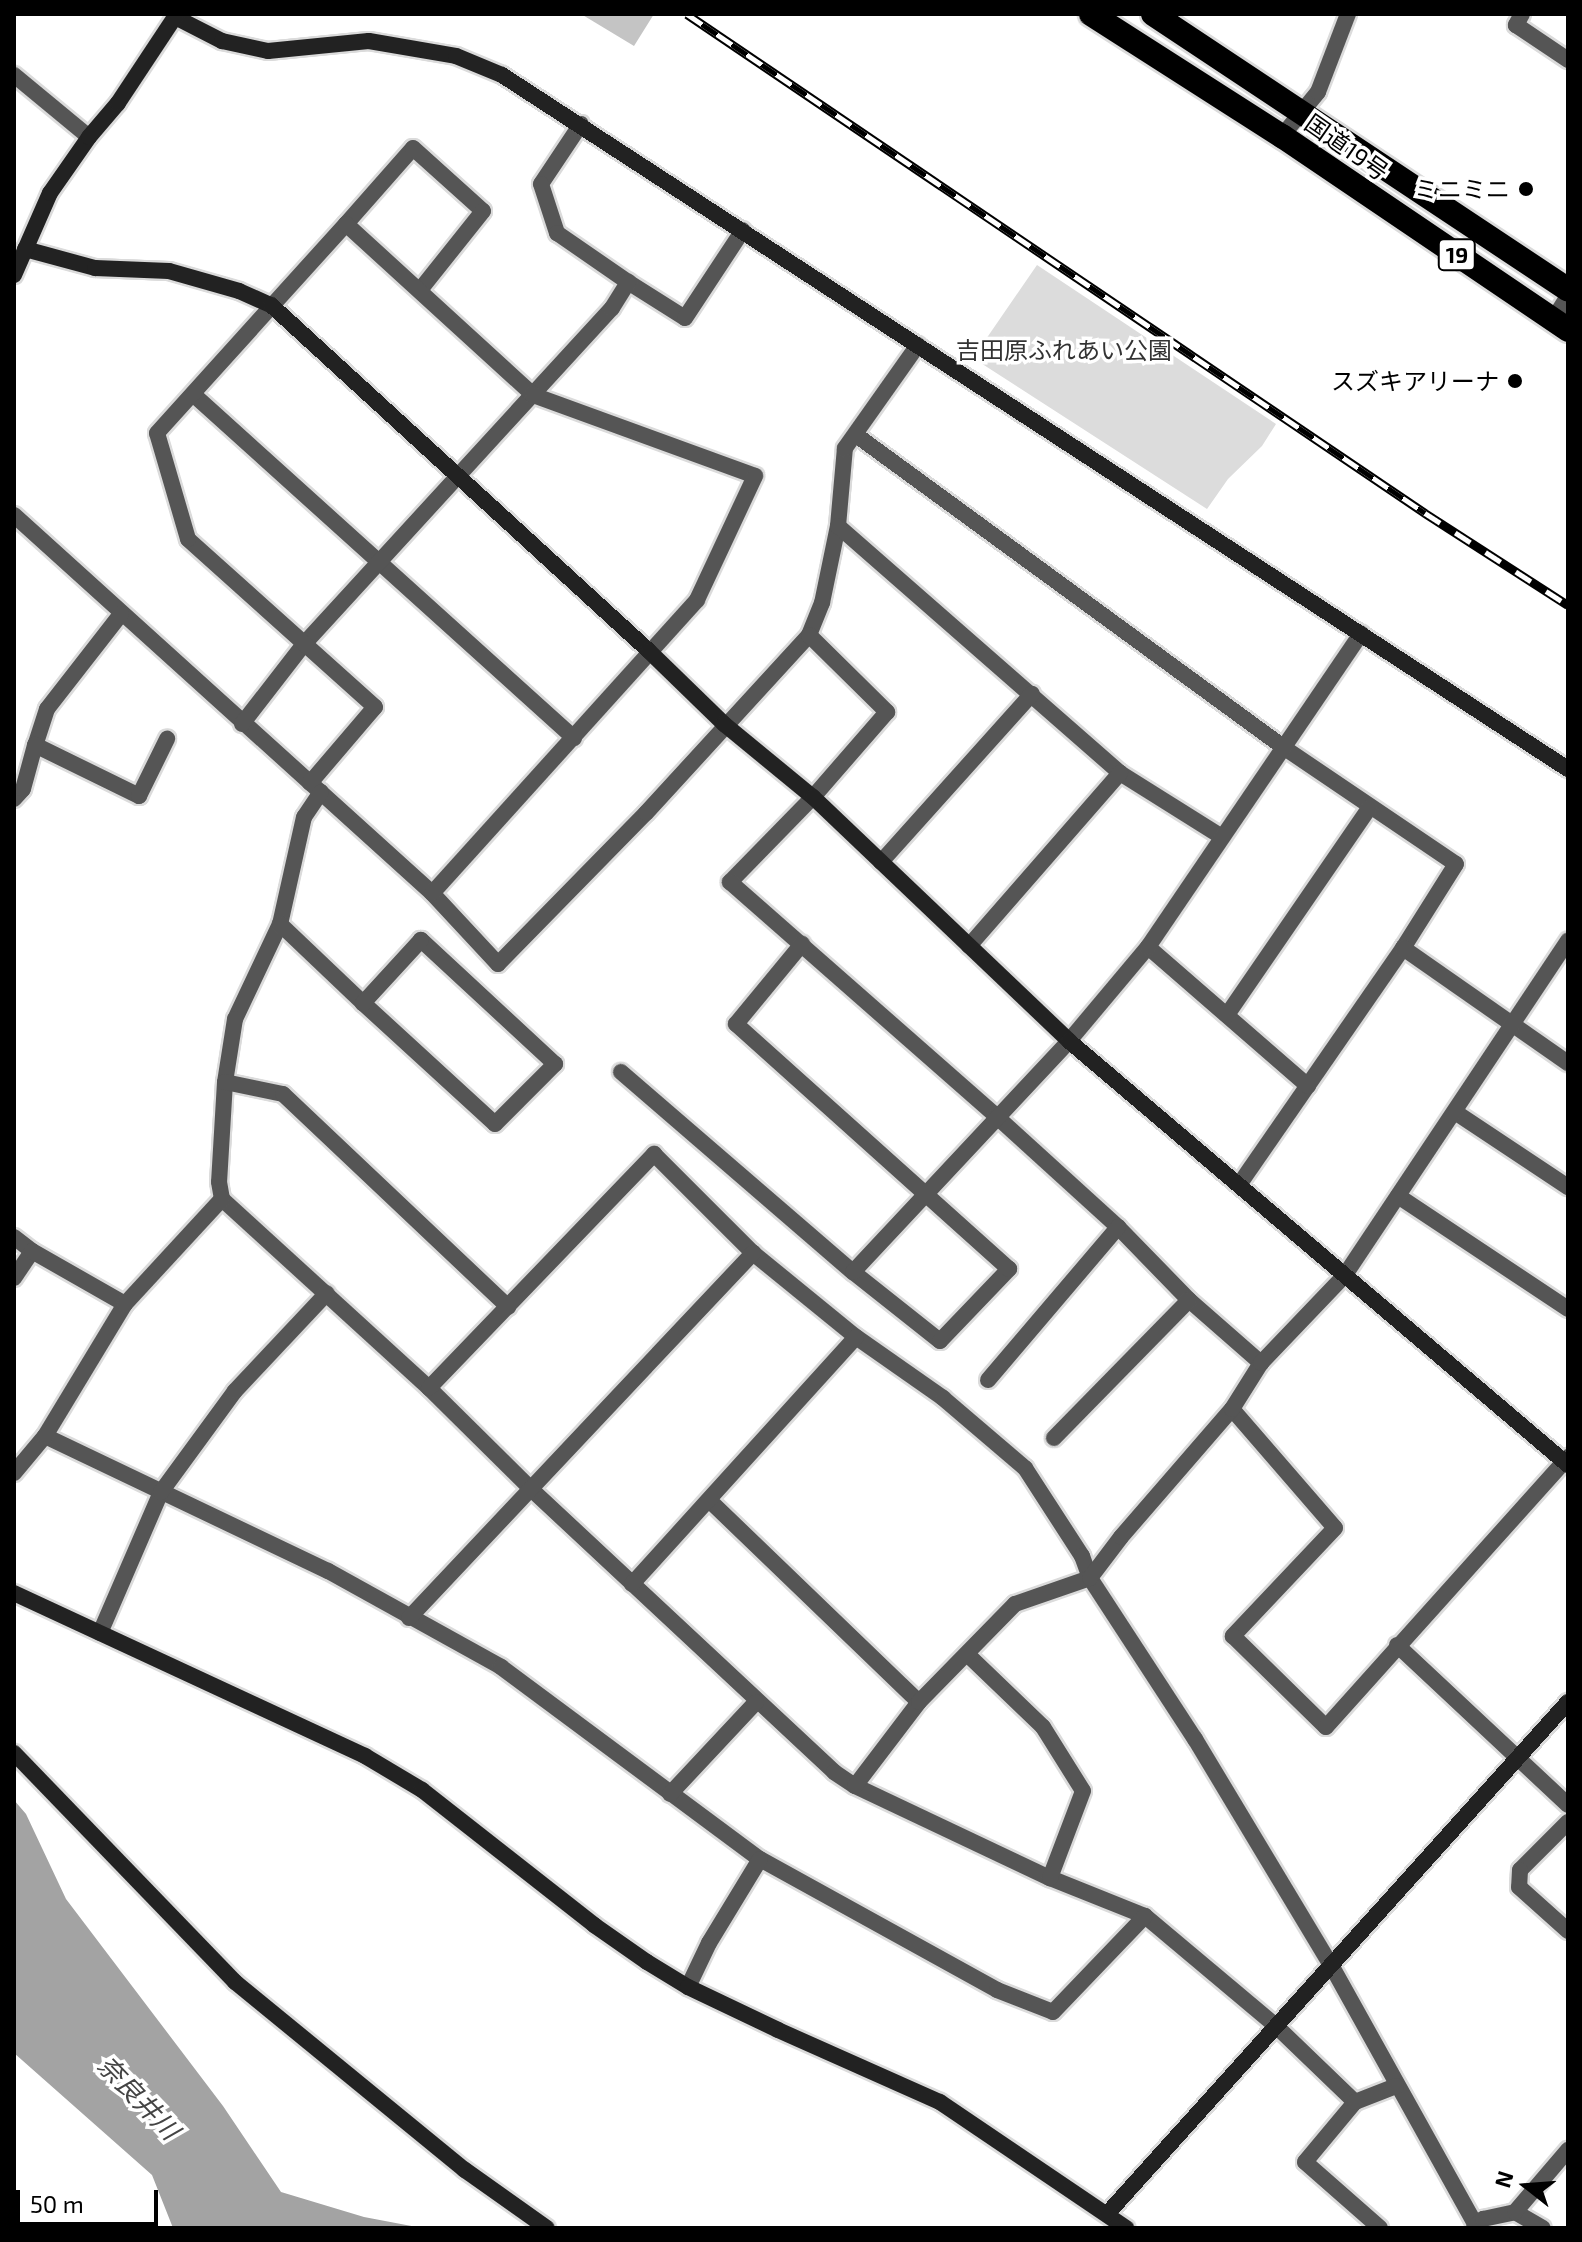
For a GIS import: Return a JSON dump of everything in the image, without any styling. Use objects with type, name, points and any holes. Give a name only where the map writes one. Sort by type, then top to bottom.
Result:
[{"type":"highway","name":"国道19号","points":[[1091,14],[1282,136],[1561,325]]},
{"type":"highway","name":"国道19号","points":[[1153,14],[1568,290]]},
{"type":"street","points":[[1282,136],[1318,92],[1348,14]]},
{"type":"street","points":[[1522,14],[1516,25],[1568,60]]},
{"type":"street","points":[[14,275],[50,193],[89,137],[118,103],[176,16],[222,41],[268,51],[369,41],[456,56],[502,75],[581,124],[1568,769]]},
{"type":"street","points":[[14,75],[89,137]]},
{"type":"street","points":[[581,124],[541,184],[557,233],[628,282],[685,318],[743,230]]},
{"type":"street","points":[[420,290],[483,211],[413,148],[157,433],[188,539],[375,707],[316,787],[304,817],[280,924],[235,1019],[225,1082],[219,1182],[222,1199],[429,1388],[531,1489],[834,1772],[855,1786],[1050,1878],[1145,1916],[1276,2026],[1355,2102]]},
{"type":"street","points":[[346,224],[533,395],[755,476],[697,600],[432,893]]},
{"type":"street","points":[[25,249],[95,268],[169,271],[239,291],[271,305],[649,651],[724,724],[813,797],[1069,1041],[1567,1461],[1397,1645],[1326,1727],[1233,1636],[1335,1528],[1232,1409]]},
{"type":"street","points":[[242,724],[304,644],[612,308],[628,282]]},
{"type":"street","points":[[1561,325],[1568,296]]},
{"type":"street","points":[[14,515],[432,893],[498,964],[646,813],[724,724],[809,635],[822,603],[838,526],[845,448],[918,345]]},
{"type":"street","points":[[194,395],[574,738]]},
{"type":"street","points":[[856,435],[1286,749],[1456,864],[1403,948],[1240,1183]]},
{"type":"street","points":[[838,526],[1120,773],[1222,837]]},
{"type":"street","points":[[14,799],[23,789],[47,709],[121,614]]},
{"type":"street","points":[[853,1272],[1069,1041],[1148,947],[1286,749],[1361,634]]},
{"type":"street","points":[[809,635],[887,712],[813,797],[730,882],[996,1116],[1118,1227],[1189,1300],[1261,1363]]},
{"type":"street","points":[[881,862],[1032,694]]},
{"type":"street","points":[[35,745],[139,796],[167,739]]},
{"type":"street","points":[[969,946],[1120,773]]},
{"type":"street","points":[[1227,1015],[1370,807]]},
{"type":"street","points":[[280,924],[363,1003],[495,1124],[555,1064],[421,940],[363,1003]]},
{"type":"street","points":[[855,1786],[919,1702],[1015,1604],[1090,1578],[1121,1537],[1232,1409],[1261,1363],[1345,1275],[1568,940]]},
{"type":"street","points":[[621,1072],[853,1272],[940,1341],[1009,1269],[736,1024],[802,944]]},
{"type":"street","points":[[1148,947],[1308,1086]]},
{"type":"street","points":[[1403,948],[1568,1063]]},
{"type":"street","points":[[225,1082],[283,1094],[508,1307]]},
{"type":"street","points":[[1455,1112],[1568,1187]]},
{"type":"street","points":[[429,1388],[654,1154],[753,1253],[856,1337],[943,1398],[1025,1468],[1082,1556],[1090,1578],[1195,1739],[1331,1965],[1475,2227],[1483,2219],[1515,2212],[1568,2150]]},
{"type":"street","points":[[1398,1196],[1568,1309]]},
{"type":"street","points":[[14,1473],[45,1436],[125,1304],[222,1199]]},
{"type":"street","points":[[988,1380],[1118,1227]]},
{"type":"street","points":[[14,1237],[32,1251],[125,1304]]},
{"type":"street","points":[[14,1278],[32,1251]]},
{"type":"street","points":[[409,1618],[753,1253]]},
{"type":"street","points":[[100,1633],[161,1492],[235,1391],[327,1293]]},
{"type":"street","points":[[1054,1438],[1189,1300]]},
{"type":"street","points":[[632,1584],[856,1337]]},
{"type":"street","points":[[45,1436],[328,1571],[501,1667],[760,1859],[997,1990],[1053,2012],[1145,1916]]},
{"type":"street","points":[[709,1500],[919,1702]]},
{"type":"street","points":[[14,1593],[271,1709],[399,1776],[422,1790],[594,1925],[688,1987],[940,2102],[1126,2228]]},
{"type":"street","points":[[1397,1645],[1568,1805]]},
{"type":"street","points":[[967,1654],[1043,1727],[1083,1791],[1050,1878]]},
{"type":"street","points":[[670,1794],[756,1702]]},
{"type":"street","points":[[1107,2214],[1568,1702]]},
{"type":"street","points":[[14,1753],[235,1982],[465,2170],[547,2228]]},
{"type":"street","points":[[1568,1822],[1520,1870],[1519,1887],[1568,1931]]},
{"type":"street","points":[[688,1987],[709,1943],[760,1859]]},
{"type":"street","points":[[1380,2228],[1305,2162],[1355,2102],[1396,2086]]},
{"type":"street","points":[[1515,2212],[1543,2228]]},
{"type":"green space","name":"吉田原ふれあい公園","points":[[1037,265],[1276,424],[1262,446],[1228,479],[1207,509],[973,358]]},
{"type":"water","name":"奈良井川","points":[[14,1800],[26,1814],[66,1899],[223,2106],[281,2192],[364,2217],[422,2228],[173,2228],[152,2175],[14,2053]]},
{"type":"building","points":[[581,14],[654,14],[634,46]]},
{"type":"railway","points":[[687,14],[1425,513],[1568,605]]},
{"type":"place","name":"ミニミニ","points":[[1526,189]]},
{"type":"place","name":"スズキアリーナ","points":[[1515,381]]}]
